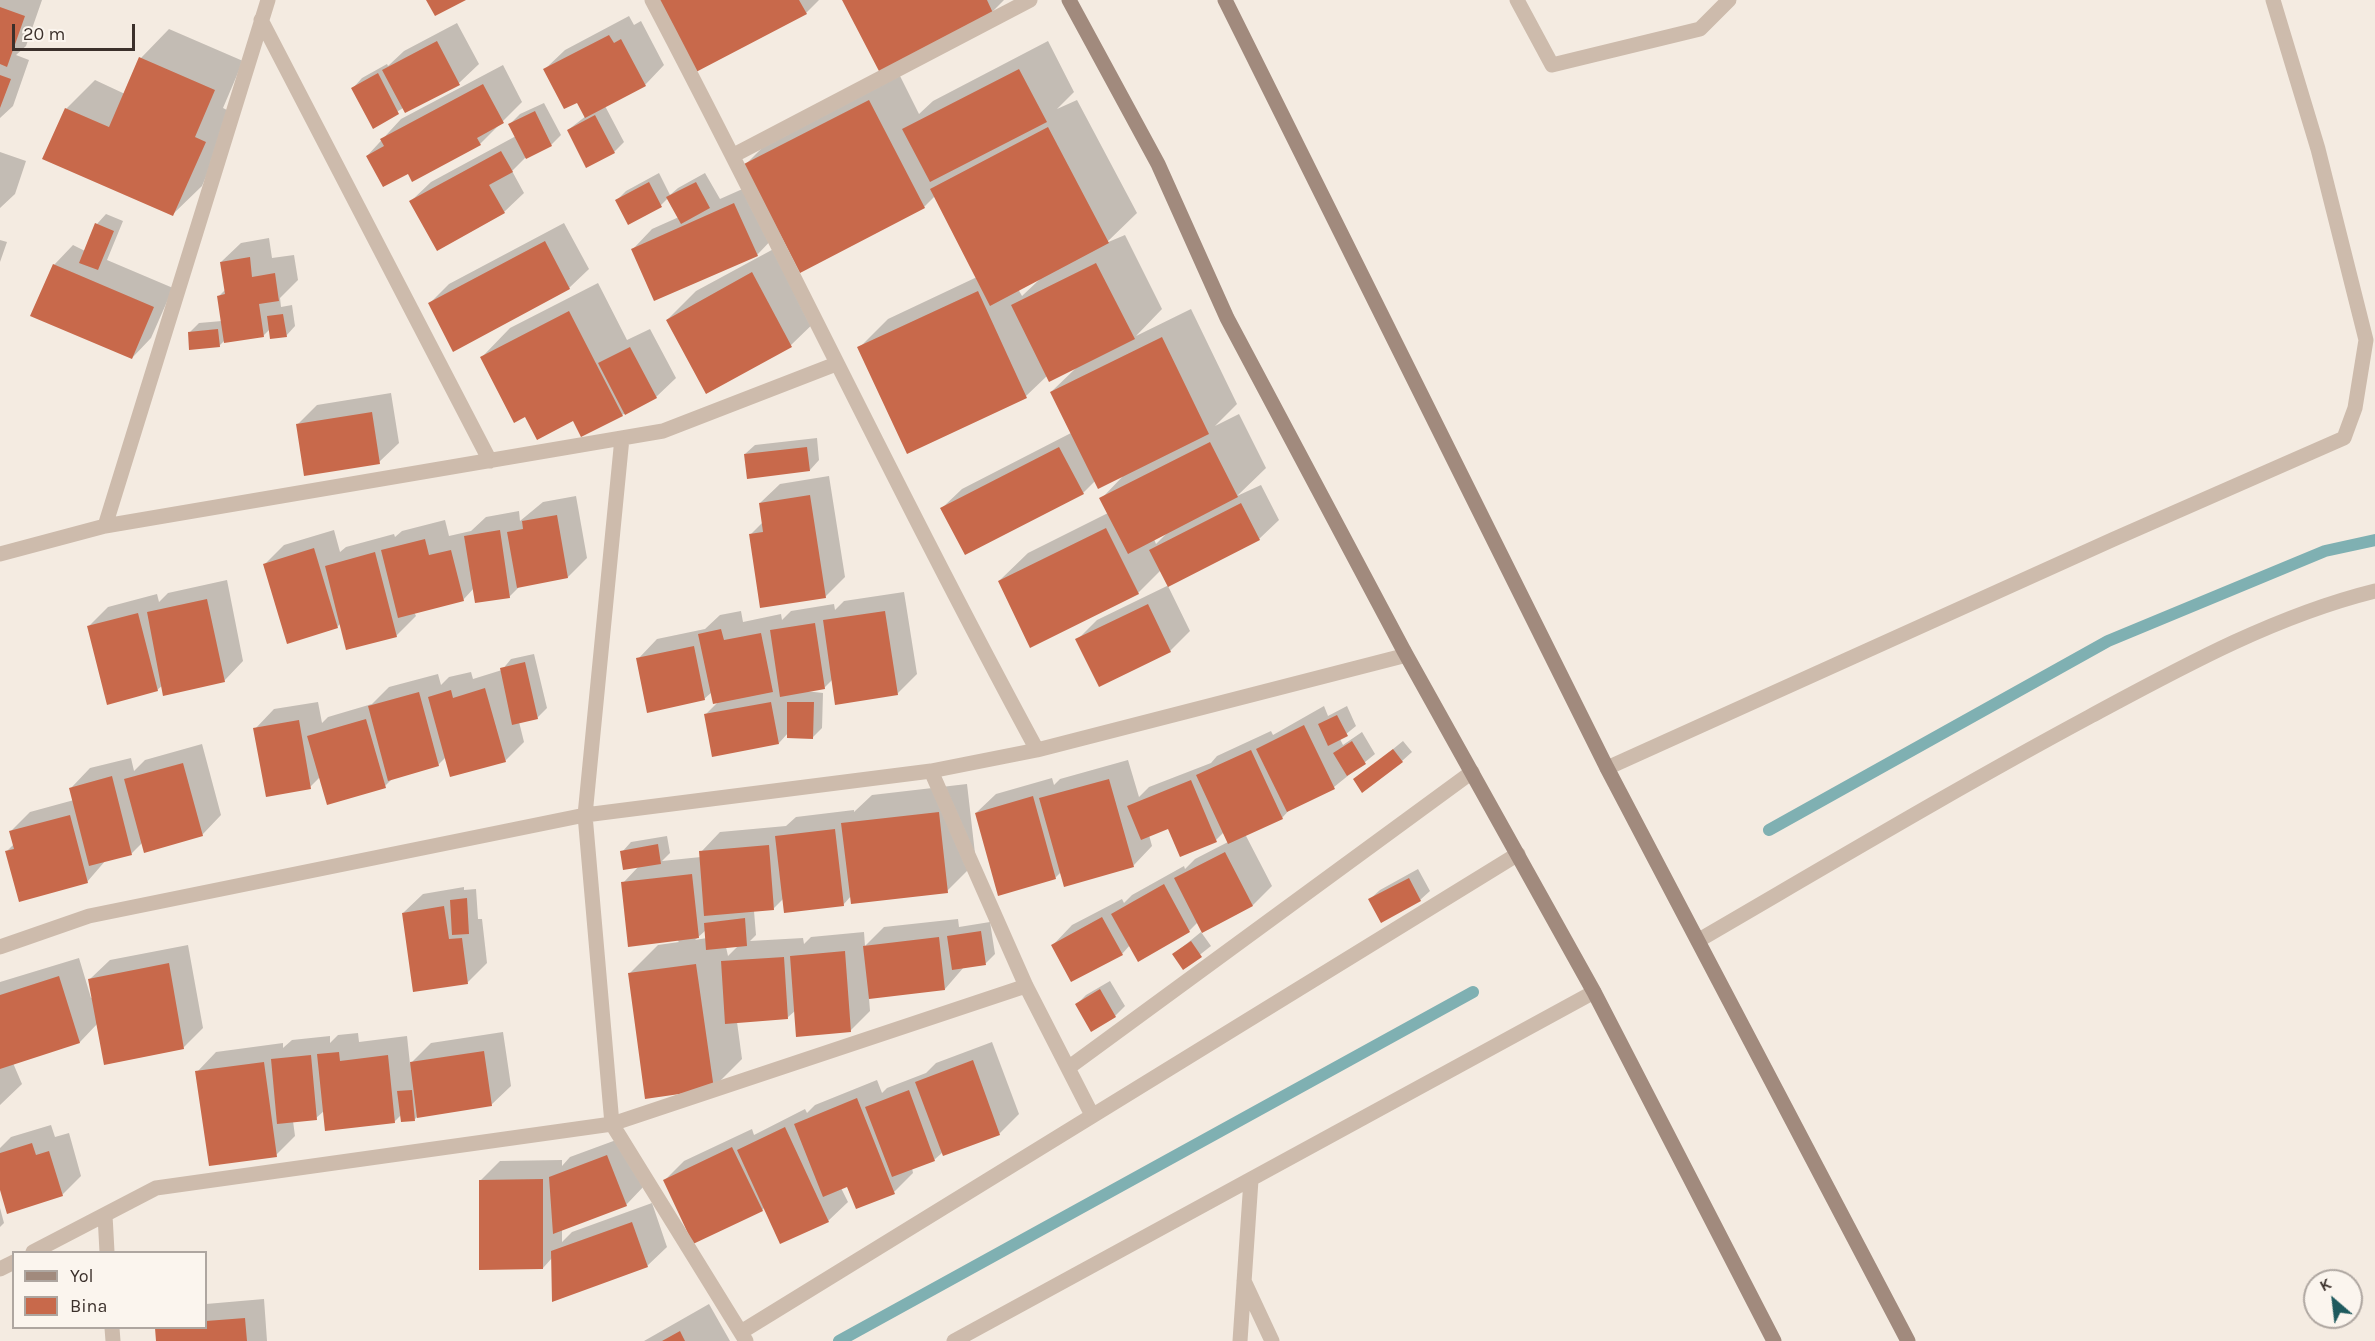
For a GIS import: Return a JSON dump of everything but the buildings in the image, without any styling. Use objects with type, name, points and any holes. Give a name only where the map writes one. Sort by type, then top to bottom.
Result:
[{"type":"main road","points":[[1069,0],[1158,164],[1227,318],[1404,651],[1594,992],[1774,1341]]},
{"type":"main road","points":[[1225,0],[1607,768],[1908,1341]]},
{"type":"street","points":[[105,526],[268,0]]},
{"type":"street","points":[[652,0],[734,155],[944,579],[1037,750]]},
{"type":"street","points":[[734,155],[1030,0]]},
{"type":"street","points":[[1517,0],[1552,64],[1700,30],[1729,0]]},
{"type":"street","points":[[1607,768],[2114,538],[2344,438],[2355,408],[2366,340],[2318,150],[2273,0]]},
{"type":"street","points":[[261,20],[490,461]]},
{"type":"street","points":[[0,554],[105,526],[663,431],[836,364]]},
{"type":"street","points":[[622,438],[585,815],[612,1124],[744,1336],[1092,1115],[1518,854]]},
{"type":"street","points":[[1699,940],[2002,764],[2190,662],[2331,602],[2375,591]]},
{"type":"street","points":[[0,947],[89,916],[585,815],[931,771],[1037,750],[1403,656],[1404,651]]},
{"type":"street","points":[[931,771],[1026,986],[1092,1115]]},
{"type":"street","points":[[1068,1068],[1472,771]]},
{"type":"street","points":[[35,1251],[156,1188],[612,1124],[1026,986]]},
{"type":"street","points":[[954,1341],[1594,992]]},
{"type":"street","points":[[1240,1341],[1251,1180]]},
{"type":"street","points":[[105,1215],[107,1251]]},
{"type":"street","points":[[1244,1280],[1272,1341]]},
{"type":"waterway","points":[[1769,830],[2108,641],[2325,551],[2375,540]]},
{"type":"waterway","points":[[839,1341],[1473,992]]}]
